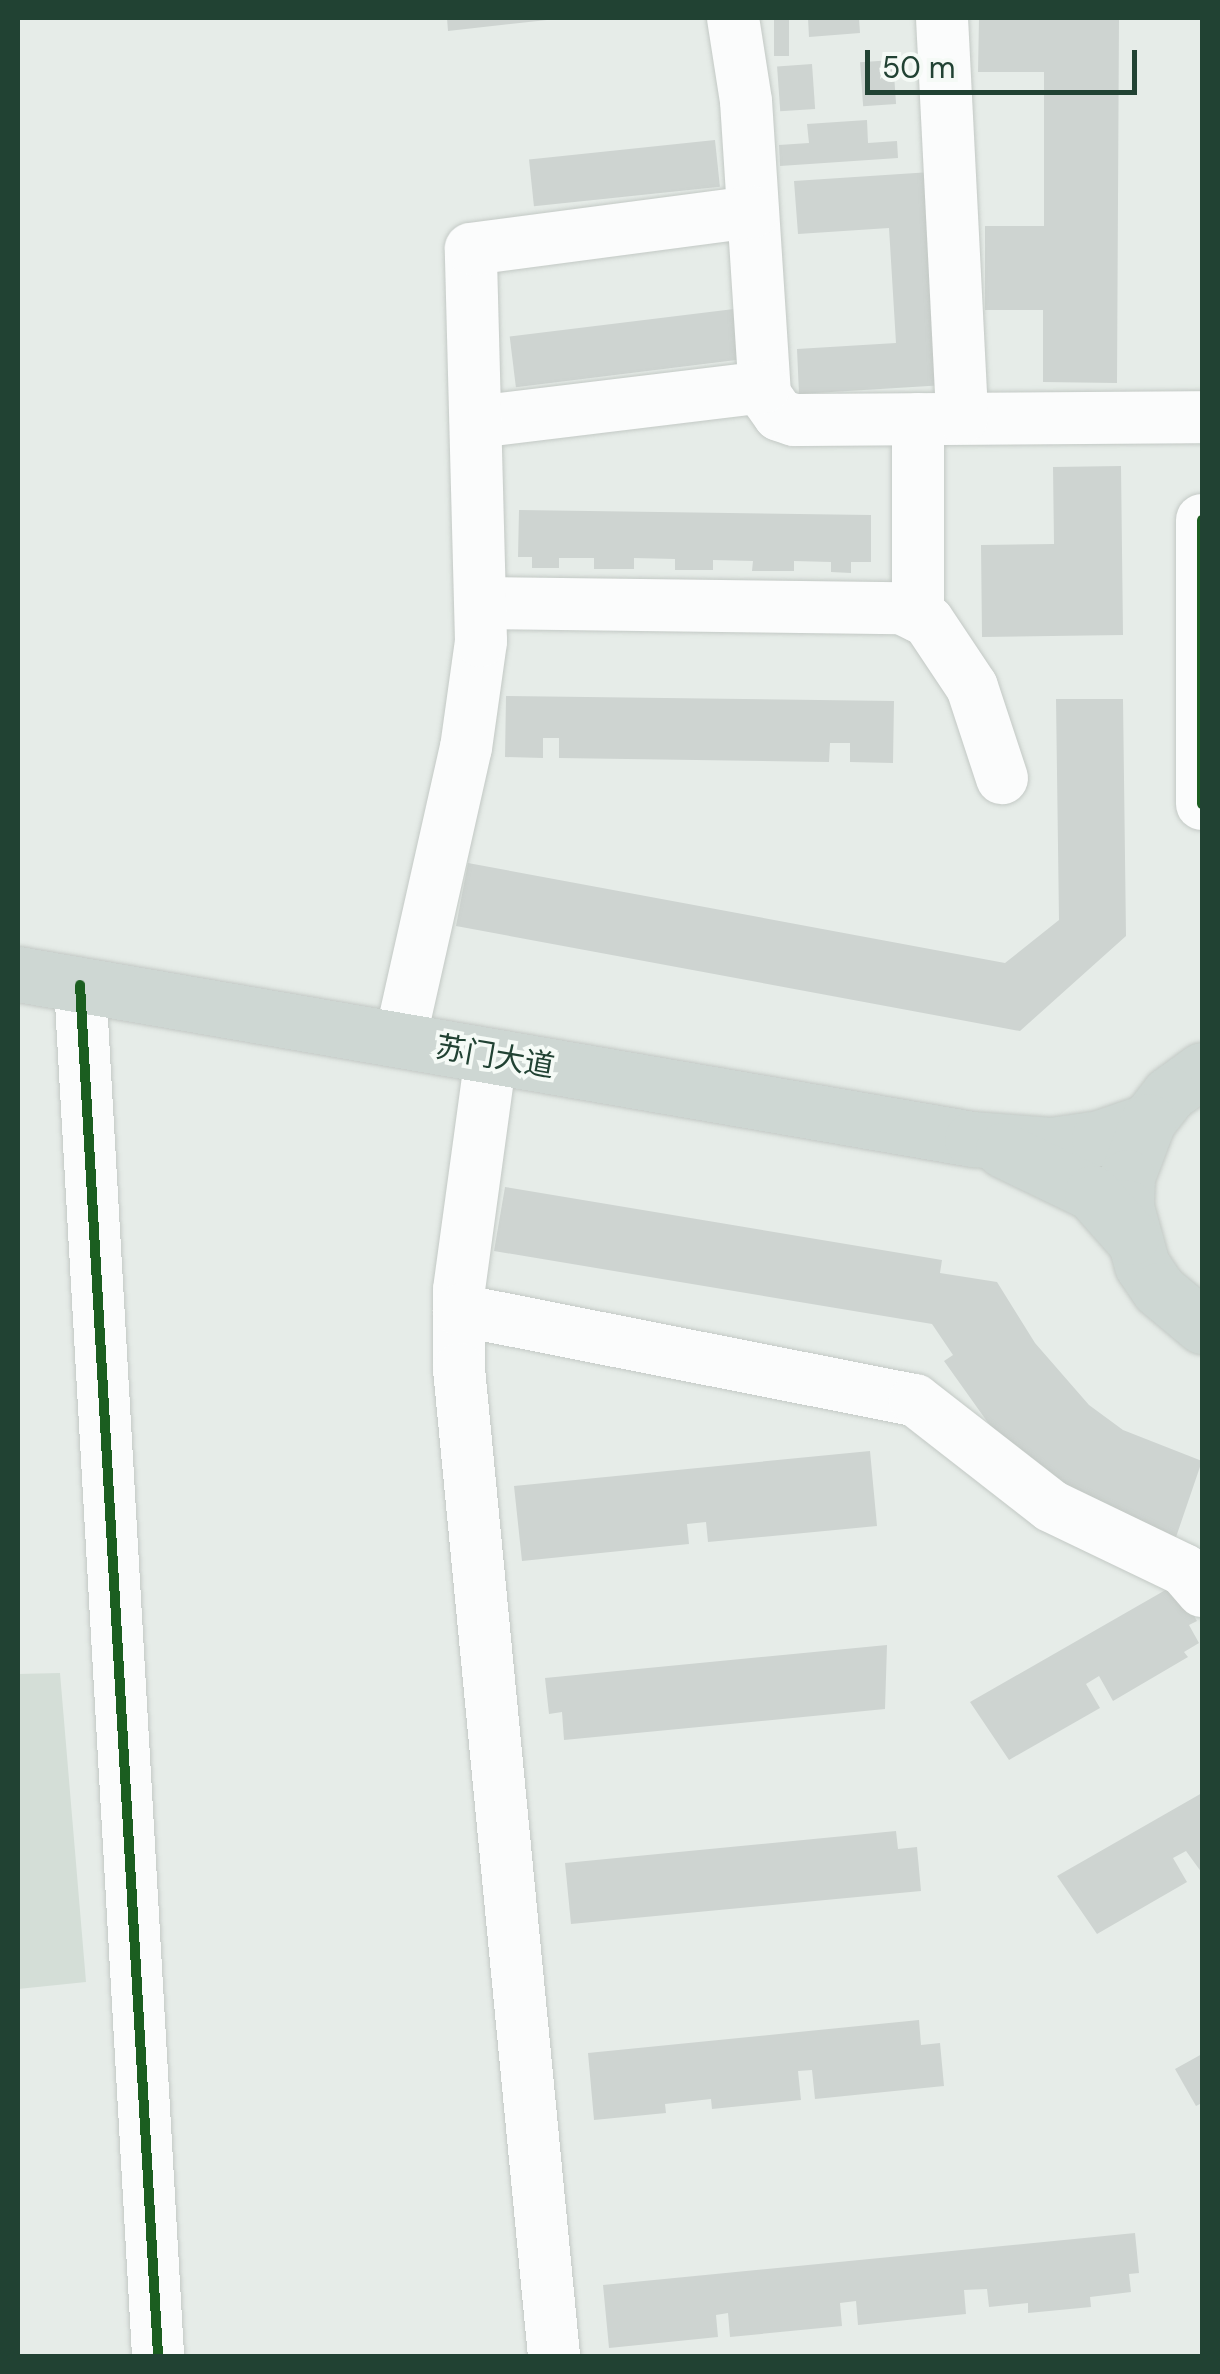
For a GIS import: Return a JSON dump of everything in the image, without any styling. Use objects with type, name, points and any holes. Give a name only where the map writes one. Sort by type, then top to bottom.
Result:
[{"type":"main road","name":"苏门大道","points":[[18,974],[972,1139]]},
{"type":"main road","points":[[1132,1237],[1127,1177],[1148,1121],[1198,1067]]},
{"type":"main road","points":[[972,1139],[1051,1145],[1099,1138],[1148,1121]]},
{"type":"main road","points":[[972,1139],[1044,1165],[1092,1193],[1132,1237],[1159,1290],[1202,1326]]},
{"type":"street","points":[[733,18],[753,212],[764,387],[779,415],[794,420],[1202,416]]},
{"type":"street","points":[[918,616],[940,418],[942,18]]},
{"type":"street","points":[[400,1040],[466,748],[481,603],[471,249],[753,212]]},
{"type":"street","points":[[476,422],[764,387]]},
{"type":"street","points":[[1202,520],[1202,804]]},
{"type":"street","points":[[481,603],[901,608],[918,616],[972,687],[1002,778]]},
{"type":"street","points":[[80,985],[158,2356]]},
{"type":"street","points":[[490,1056],[458,1310],[554,2356]]},
{"type":"street","points":[[458,1310],[916,1400],[1051,1506],[1184,1570],[1202,1591]]},
{"type":"shaded area","points":[[60,1673],[86,1982],[18,1989],[18,1674]]},
{"type":"building","points":[[447,18],[547,18],[547,20],[448,31]]},
{"type":"building","points":[[774,18],[789,18],[789,56],[774,56]]},
{"type":"building","points":[[808,18],[859,18],[860,33],[809,37]]},
{"type":"building","points":[[979,18],[1119,18],[1117,383],[1043,382],[1043,310],[985,310],[985,226],[1044,226],[1044,72],[978,72]]},
{"type":"building","points":[[893,60],[896,104],[863,106],[860,62]]},
{"type":"building","points":[[812,64],[815,109],[780,111],[777,66]]},
{"type":"building","points":[[867,120],[868,143],[897,141],[898,158],[780,166],[779,145],[809,143],[807,124]]},
{"type":"building","points":[[715,140],[720,187],[534,206],[529,160]]},
{"type":"building","points":[[931,172],[945,385],[799,394],[797,349],[896,343],[889,228],[798,234],[794,181]]},
{"type":"building","points":[[734,309],[740,360],[516,387],[510,337]]},
{"type":"building","points":[[1121,466],[1123,635],[982,637],[981,545],[1054,544],[1053,467]]},
{"type":"building","points":[[519,510],[871,515],[871,562],[851,562],[851,573],[831,572],[831,562],[794,561],[794,571],[752,571],[753,561],[713,560],[713,570],[675,570],[675,559],[634,558],[634,569],[594,569],[594,558],[559,558],[559,568],[532,568],[532,557],[518,557]]},
{"type":"building","points":[[506,696],[894,701],[893,763],[850,762],[850,743],[830,743],[829,762],[559,758],[559,738],[543,738],[543,758],[505,757]]},
{"type":"building","points":[[1056,699],[1123,699],[1126,936],[1020,1031],[456,926],[468,863],[1005,963],[1059,920]]},
{"type":"building","points":[[505,1187],[942,1260],[940,1273],[997,1282],[1035,1343],[1089,1405],[1123,1430],[1202,1461],[1174,1543],[1079,1505],[996,1434],[944,1361],[953,1355],[932,1324],[494,1251]]},
{"type":"building","points":[[870,1451],[877,1526],[708,1542],[706,1522],[687,1524],[689,1544],[522,1561],[514,1486]]},
{"type":"building","points":[[1176,1584],[1197,1621],[1189,1625],[1199,1643],[1184,1652],[1188,1657],[1113,1701],[1099,1676],[1086,1684],[1100,1708],[1009,1760],[970,1702]]},
{"type":"building","points":[[887,1645],[885,1709],[564,1740],[562,1712],[549,1714],[545,1678]]},
{"type":"building","points":[[1202,1793],[1202,1873],[1186,1851],[1173,1858],[1187,1882],[1097,1934],[1057,1876]]},
{"type":"building","points":[[896,1831],[898,1849],[917,1847],[921,1891],[571,1924],[565,1863]]},
{"type":"building","points":[[919,2020],[921,2045],[940,2043],[944,2086],[815,2099],[812,2070],[798,2071],[801,2100],[712,2109],[711,2099],[665,2104],[666,2113],[594,2120],[588,2053]]},
{"type":"building","points":[[1202,2054],[1202,2103],[1196,2106],[1175,2069]]},
{"type":"building","points":[[1135,2233],[1139,2273],[1129,2274],[1131,2292],[1090,2297],[1091,2307],[1028,2313],[1028,2303],[989,2307],[987,2289],[964,2290],[966,2314],[858,2325],[856,2301],[840,2303],[842,2326],[730,2337],[728,2313],[716,2315],[718,2337],[609,2348],[603,2285]]},
{"type":"cycle path","points":[[1202,520],[1202,804]]},
{"type":"cycle path","points":[[80,985],[158,2356]]}]
